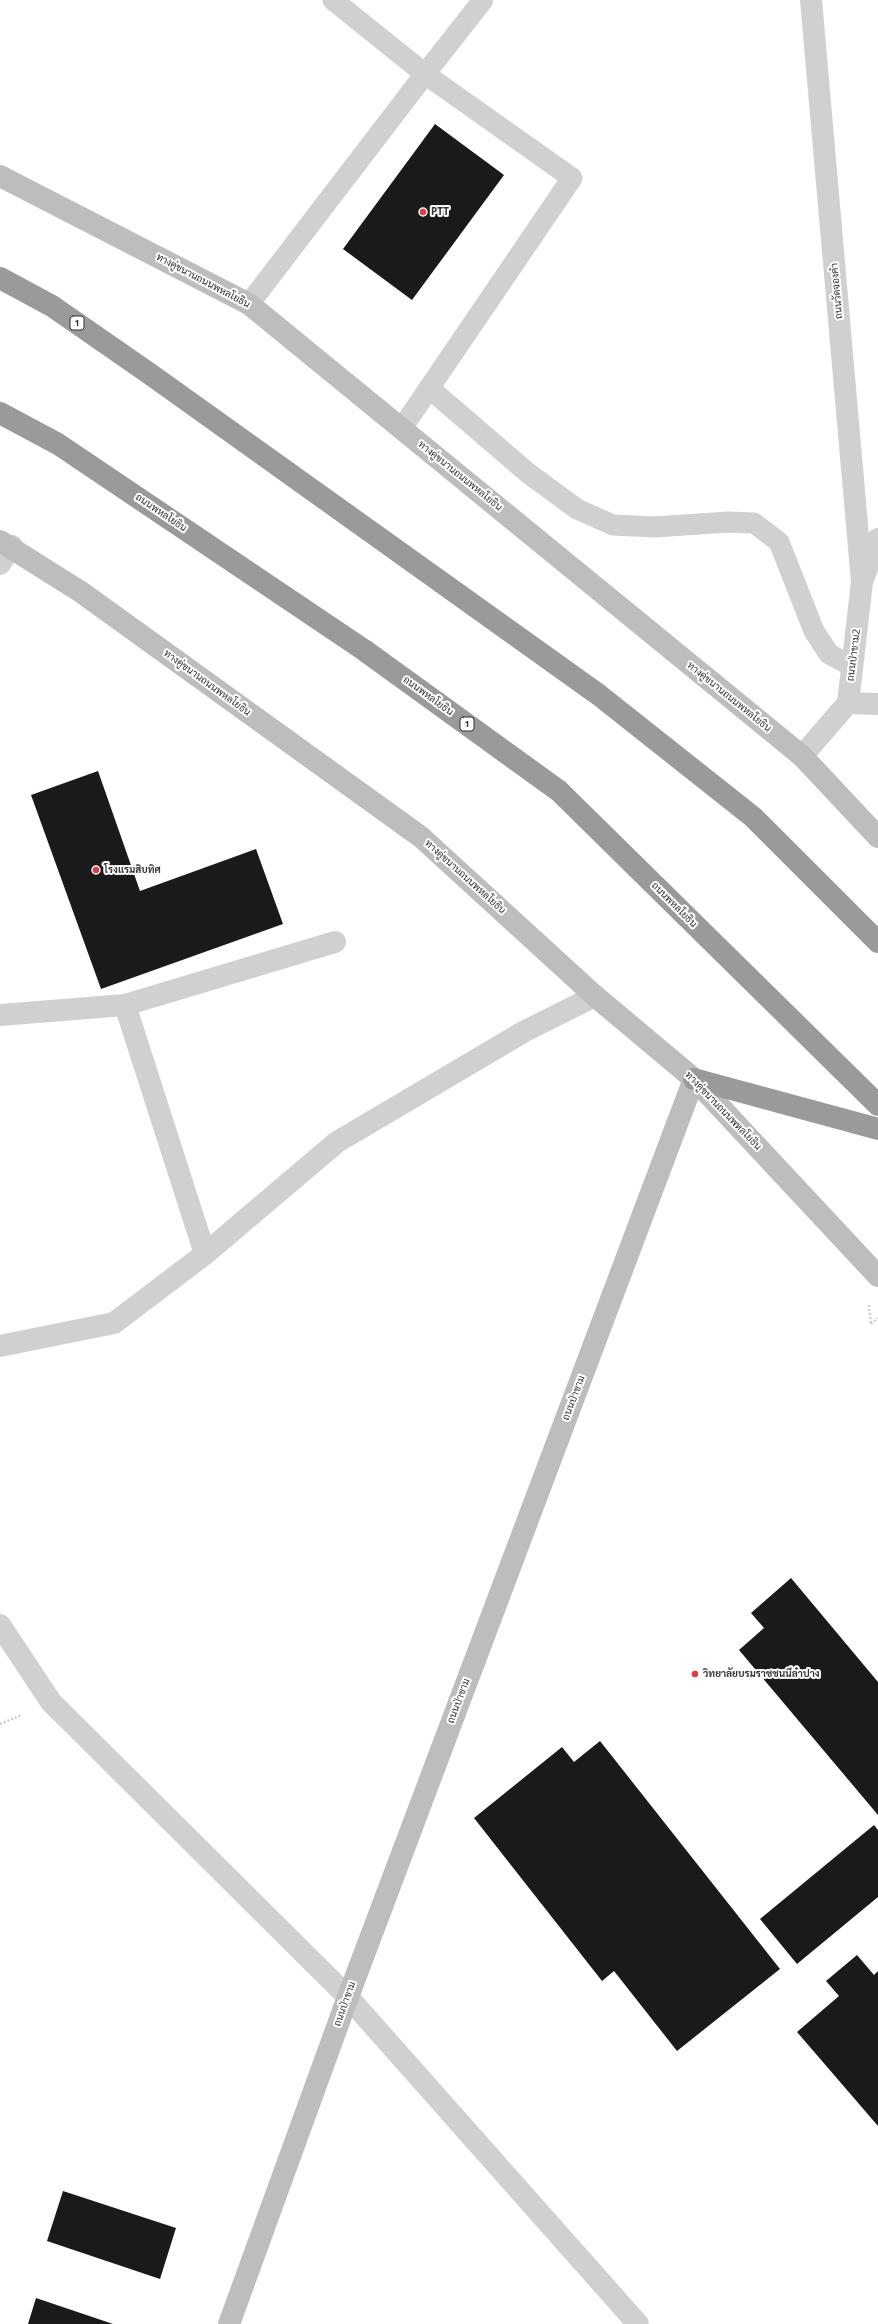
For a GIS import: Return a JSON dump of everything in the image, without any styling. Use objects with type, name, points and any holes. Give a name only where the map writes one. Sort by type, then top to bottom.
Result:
[{"type":"highway","name":"1","points":[[0,278],[52,306],[117,351],[599,695],[753,817],[878,942]]},
{"type":"highway","name":"ถนนพหลโยธิน","points":[[0,413],[58,444],[358,645],[559,791],[878,1105]]},
{"type":"highway","points":[[694,1079],[878,1129]]},
{"type":"main road","name":"ทางคู่ขนานถนนพหลโยธิน","points":[[0,176],[249,304],[802,756],[878,836]]},
{"type":"main road","name":"ทางคู่ขนานถนนพหลโยธิน","points":[[4,550],[81,592],[421,837],[595,996],[694,1079],[878,1276]]},
{"type":"main road","name":"ถนนป่าขาม","points":[[229,2324],[348,1997],[694,1079]]},
{"type":"street","name":"ถนนวัดจองคำ","points":[[811,0],[862,582]]},
{"type":"street","name":"ถนนป่าขาม2","points":[[848,703],[862,582],[878,539]]},
{"type":"street","points":[[802,756],[848,703],[878,704]]},
{"type":"street","points":[[0,1015],[125,1005],[335,942]]},
{"type":"street","points":[[0,1346],[114,1323],[206,1254],[337,1142],[526,1031],[595,996]]},
{"type":"street","points":[[125,1005],[206,1254]]},
{"type":"street","points":[[0,1625],[52,1702],[348,1997],[638,2324]]},
{"type":"lane","points":[[333,0],[425,74],[572,178],[402,428]]},
{"type":"lane","points":[[249,304],[483,0]]},
{"type":"lane","points":[[429,388],[528,473],[577,509],[612,525],[655,527],[728,522],[754,523],[779,542],[814,631],[829,654],[852,666]]},
{"type":"path","points":[[871,1324],[878,1318]]},
{"type":"building","name":"PTT","points":[[435,124],[504,175],[412,300],[343,249]]},
{"type":"building","name":"โรงแรมสิบทิศ","points":[[98,771],[140,891],[256,849],[283,924],[101,989],[31,795]]},
{"type":"building","points":[[791,1578],[878,1682],[878,1815],[739,1650],[764,1628],[751,1613]]},
{"type":"building","points":[[600,1741],[780,1969],[677,2051],[614,1971],[602,1981],[474,1818],[562,1747],[574,1762]]},
{"type":"building","points":[[874,1825],[878,1830],[878,1897],[797,1964],[760,1919]]},
{"type":"building","points":[[857,1955],[874,1975],[878,1971],[878,2126],[797,2032],[839,1996],[826,1981]]},
{"type":"building","points":[[63,2191],[176,2228],[160,2279],[47,2241]]},
{"type":"building","points":[[36,2298],[113,2324],[28,2324]]},
{"type":"place","name":"PTT","points":[[423,212]]},
{"type":"place","name":"โรงแรมสิบทิศ","points":[[96,870]]},
{"type":"place","name":"วิทยาลัยบรมราชชนนีลำปาง","points":[[695,1674]]}]
